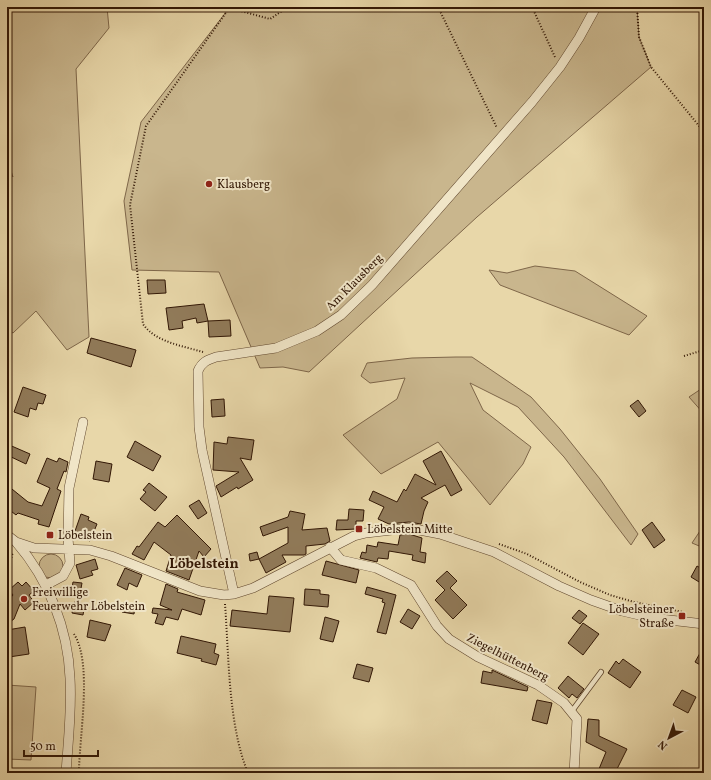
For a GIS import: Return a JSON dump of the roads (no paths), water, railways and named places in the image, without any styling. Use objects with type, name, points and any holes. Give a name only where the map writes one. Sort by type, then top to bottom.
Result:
[{"type":"street","name":"Am Klausberg","points":[[234,594],[199,427],[198,371],[204,362],[216,357],[276,348],[316,331],[341,315],[372,285],[532,102],[560,67],[579,38],[596,7]]},
{"type":"street","points":[[46,586],[66,573],[70,563],[69,488],[83,422]]},
{"type":"street","points":[[16,542],[34,548],[69,549],[97,552],[200,591],[224,595],[234,594],[253,588],[330,547],[366,533],[409,528],[425,530],[494,552],[559,586],[591,600],[622,611],[652,618],[700,623]]},
{"type":"street","points":[[7,535],[16,542],[28,556],[46,586],[61,622],[67,645],[70,679],[66,773]]},
{"type":"street","name":"Ziegelhüttenberg","points":[[330,547],[341,560],[376,568],[411,584],[437,626],[449,639],[478,657],[538,684],[572,711]]},
{"type":"street","points":[[572,711],[578,719],[574,773]]},
{"type":"lane","points":[[572,711],[601,672]]},
{"type":"place","name":"Klausberg","points":[[209,184]]},
{"type":"place","name":"Löbelstein Mitte","points":[[359,529]]},
{"type":"place","name":"Löbelstein","points":[[50,535]]},
{"type":"place","name":"Freiwillige Feuerwehr Löbelstein","points":[[24,599]]},
{"type":"place","name":"Löbelsteiner Straße","points":[[682,616]]},
{"type":"district","name":"Löbelstein","points":[[204,563]]}]
